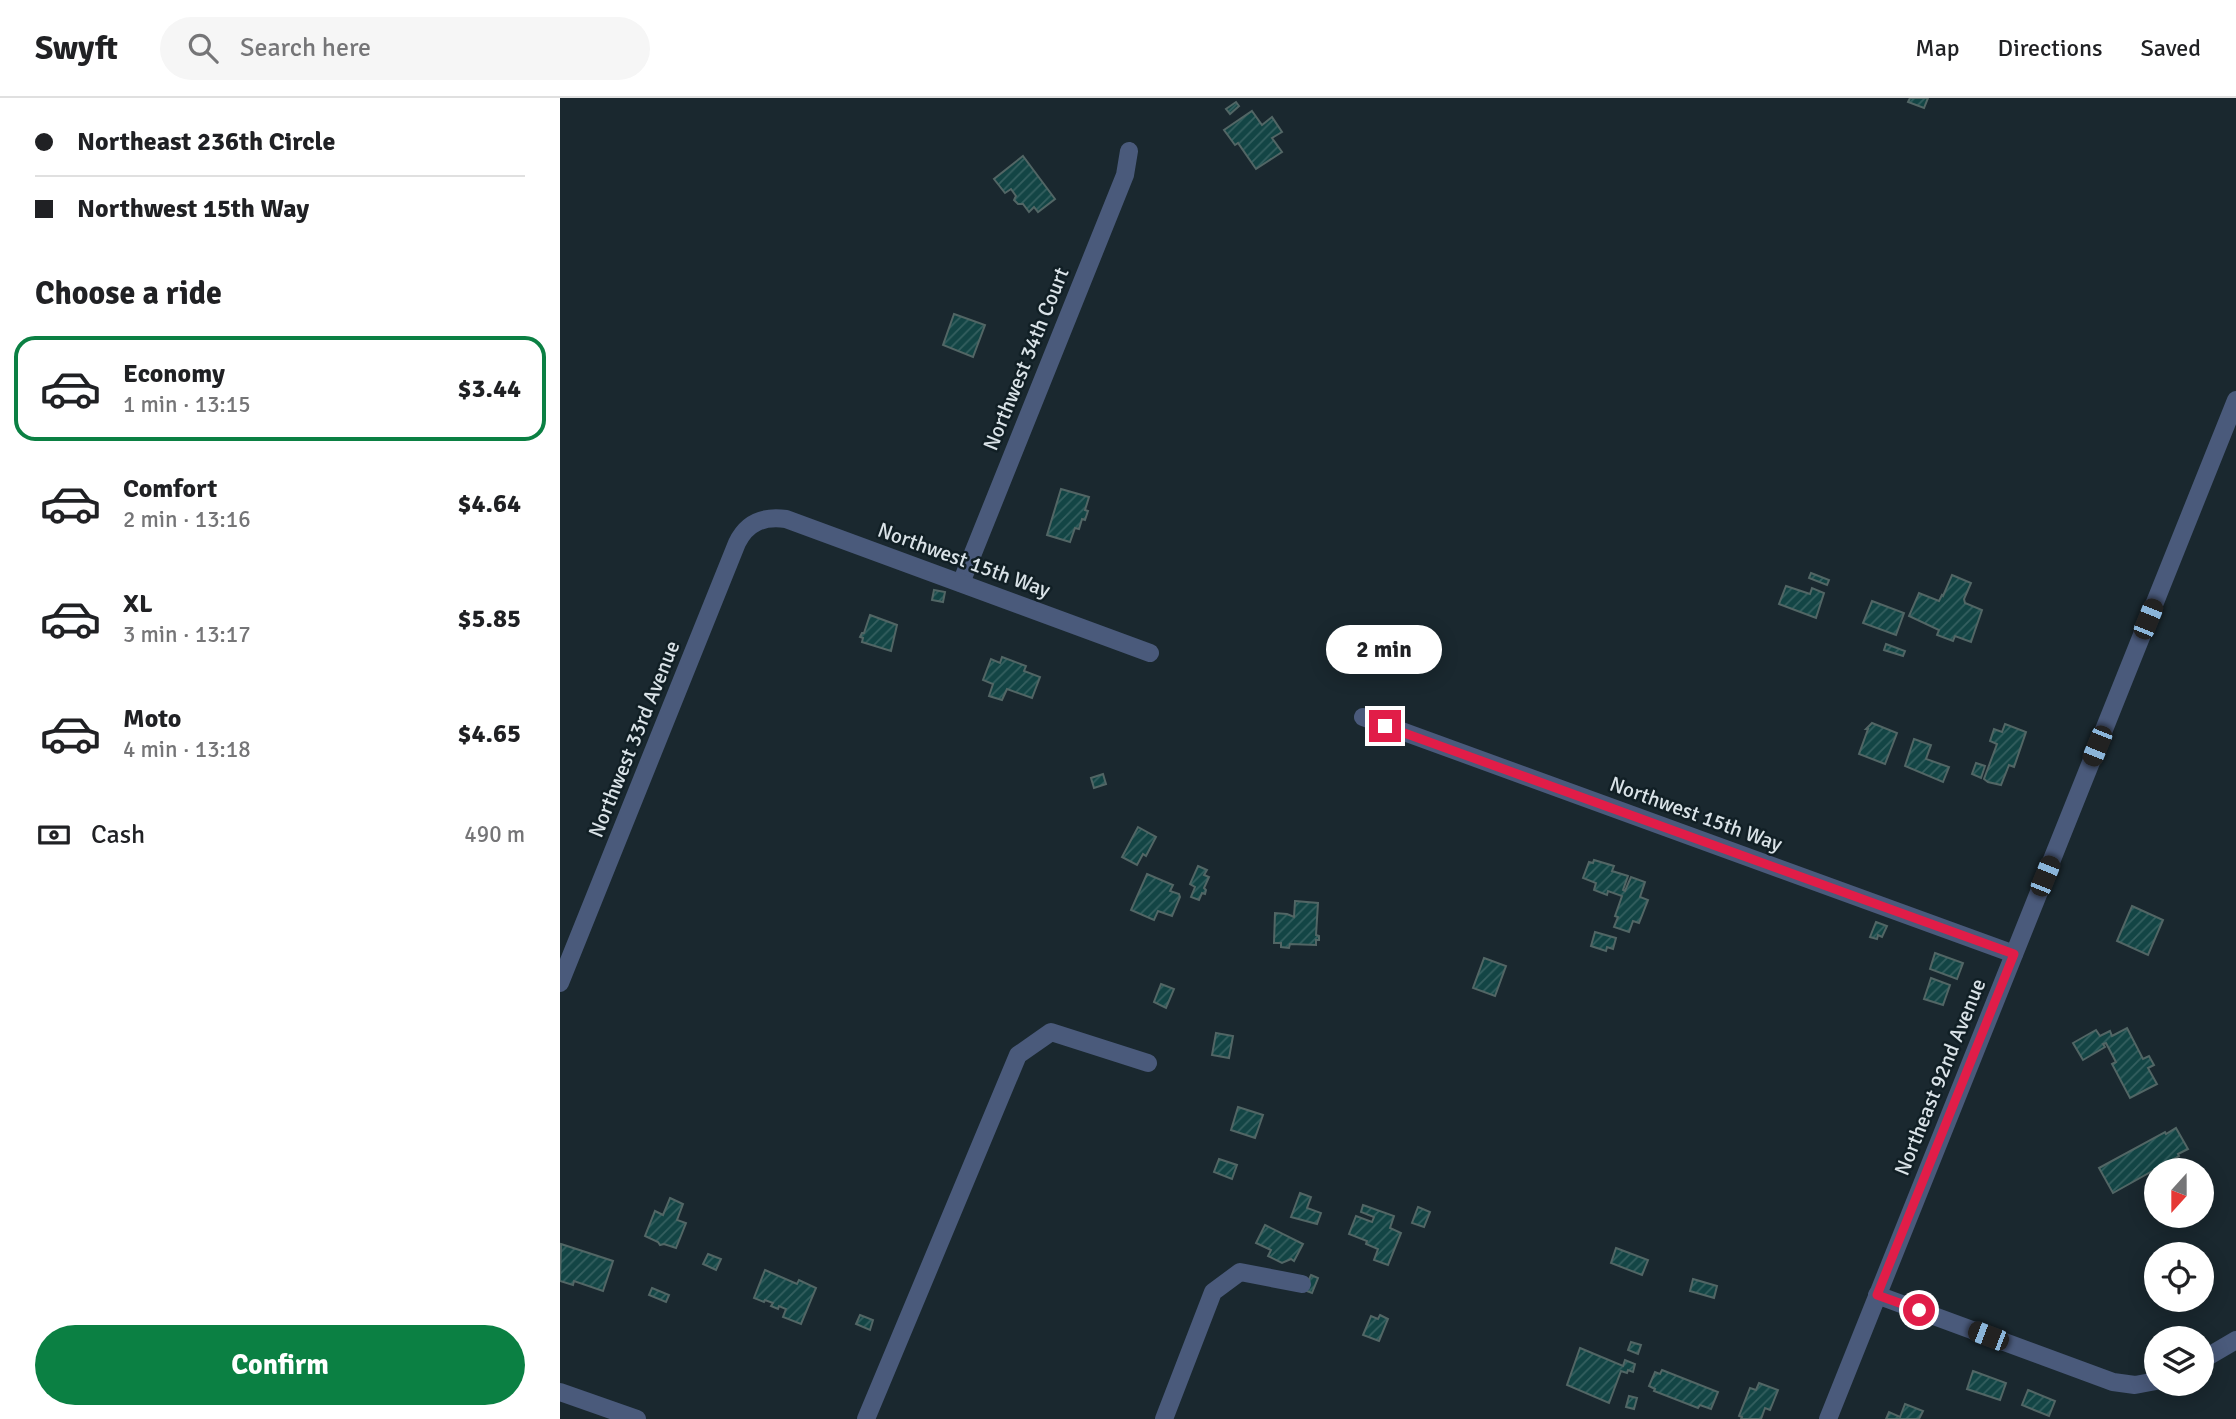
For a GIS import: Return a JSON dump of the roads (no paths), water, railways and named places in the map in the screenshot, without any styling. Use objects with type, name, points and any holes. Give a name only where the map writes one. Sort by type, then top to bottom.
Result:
[{"type":"street","name":"Northwest 34th Court","points":[[961,583],[1125,175],[1129,150]]},
{"type":"street","name":"Northeast 92nd Avenue","points":[[1828,1419],[2236,400]]},
{"type":"street","name":"Northwest 15th Way","points":[[760,520],[774,517],[786,519],[1150,653]]},
{"type":"street","name":"Northwest 33rd Avenue","points":[[560,983],[737,543],[746,529],[760,520]]},
{"type":"street","name":"Northwest 15th Way","points":[[1363,718],[2014,954]]},
{"type":"street","points":[[866,1419],[1018,1055],[1051,1032],[1148,1063]]},
{"type":"street","points":[[1164,1419],[1213,1292],[1240,1272],[1302,1284]]},
{"type":"street","points":[[1877,1295],[2113,1382],[2144,1383]]},
{"type":"street","points":[[2214,1353],[2236,1340]]},
{"type":"street","points":[[560,1392],[637,1419]]}]
